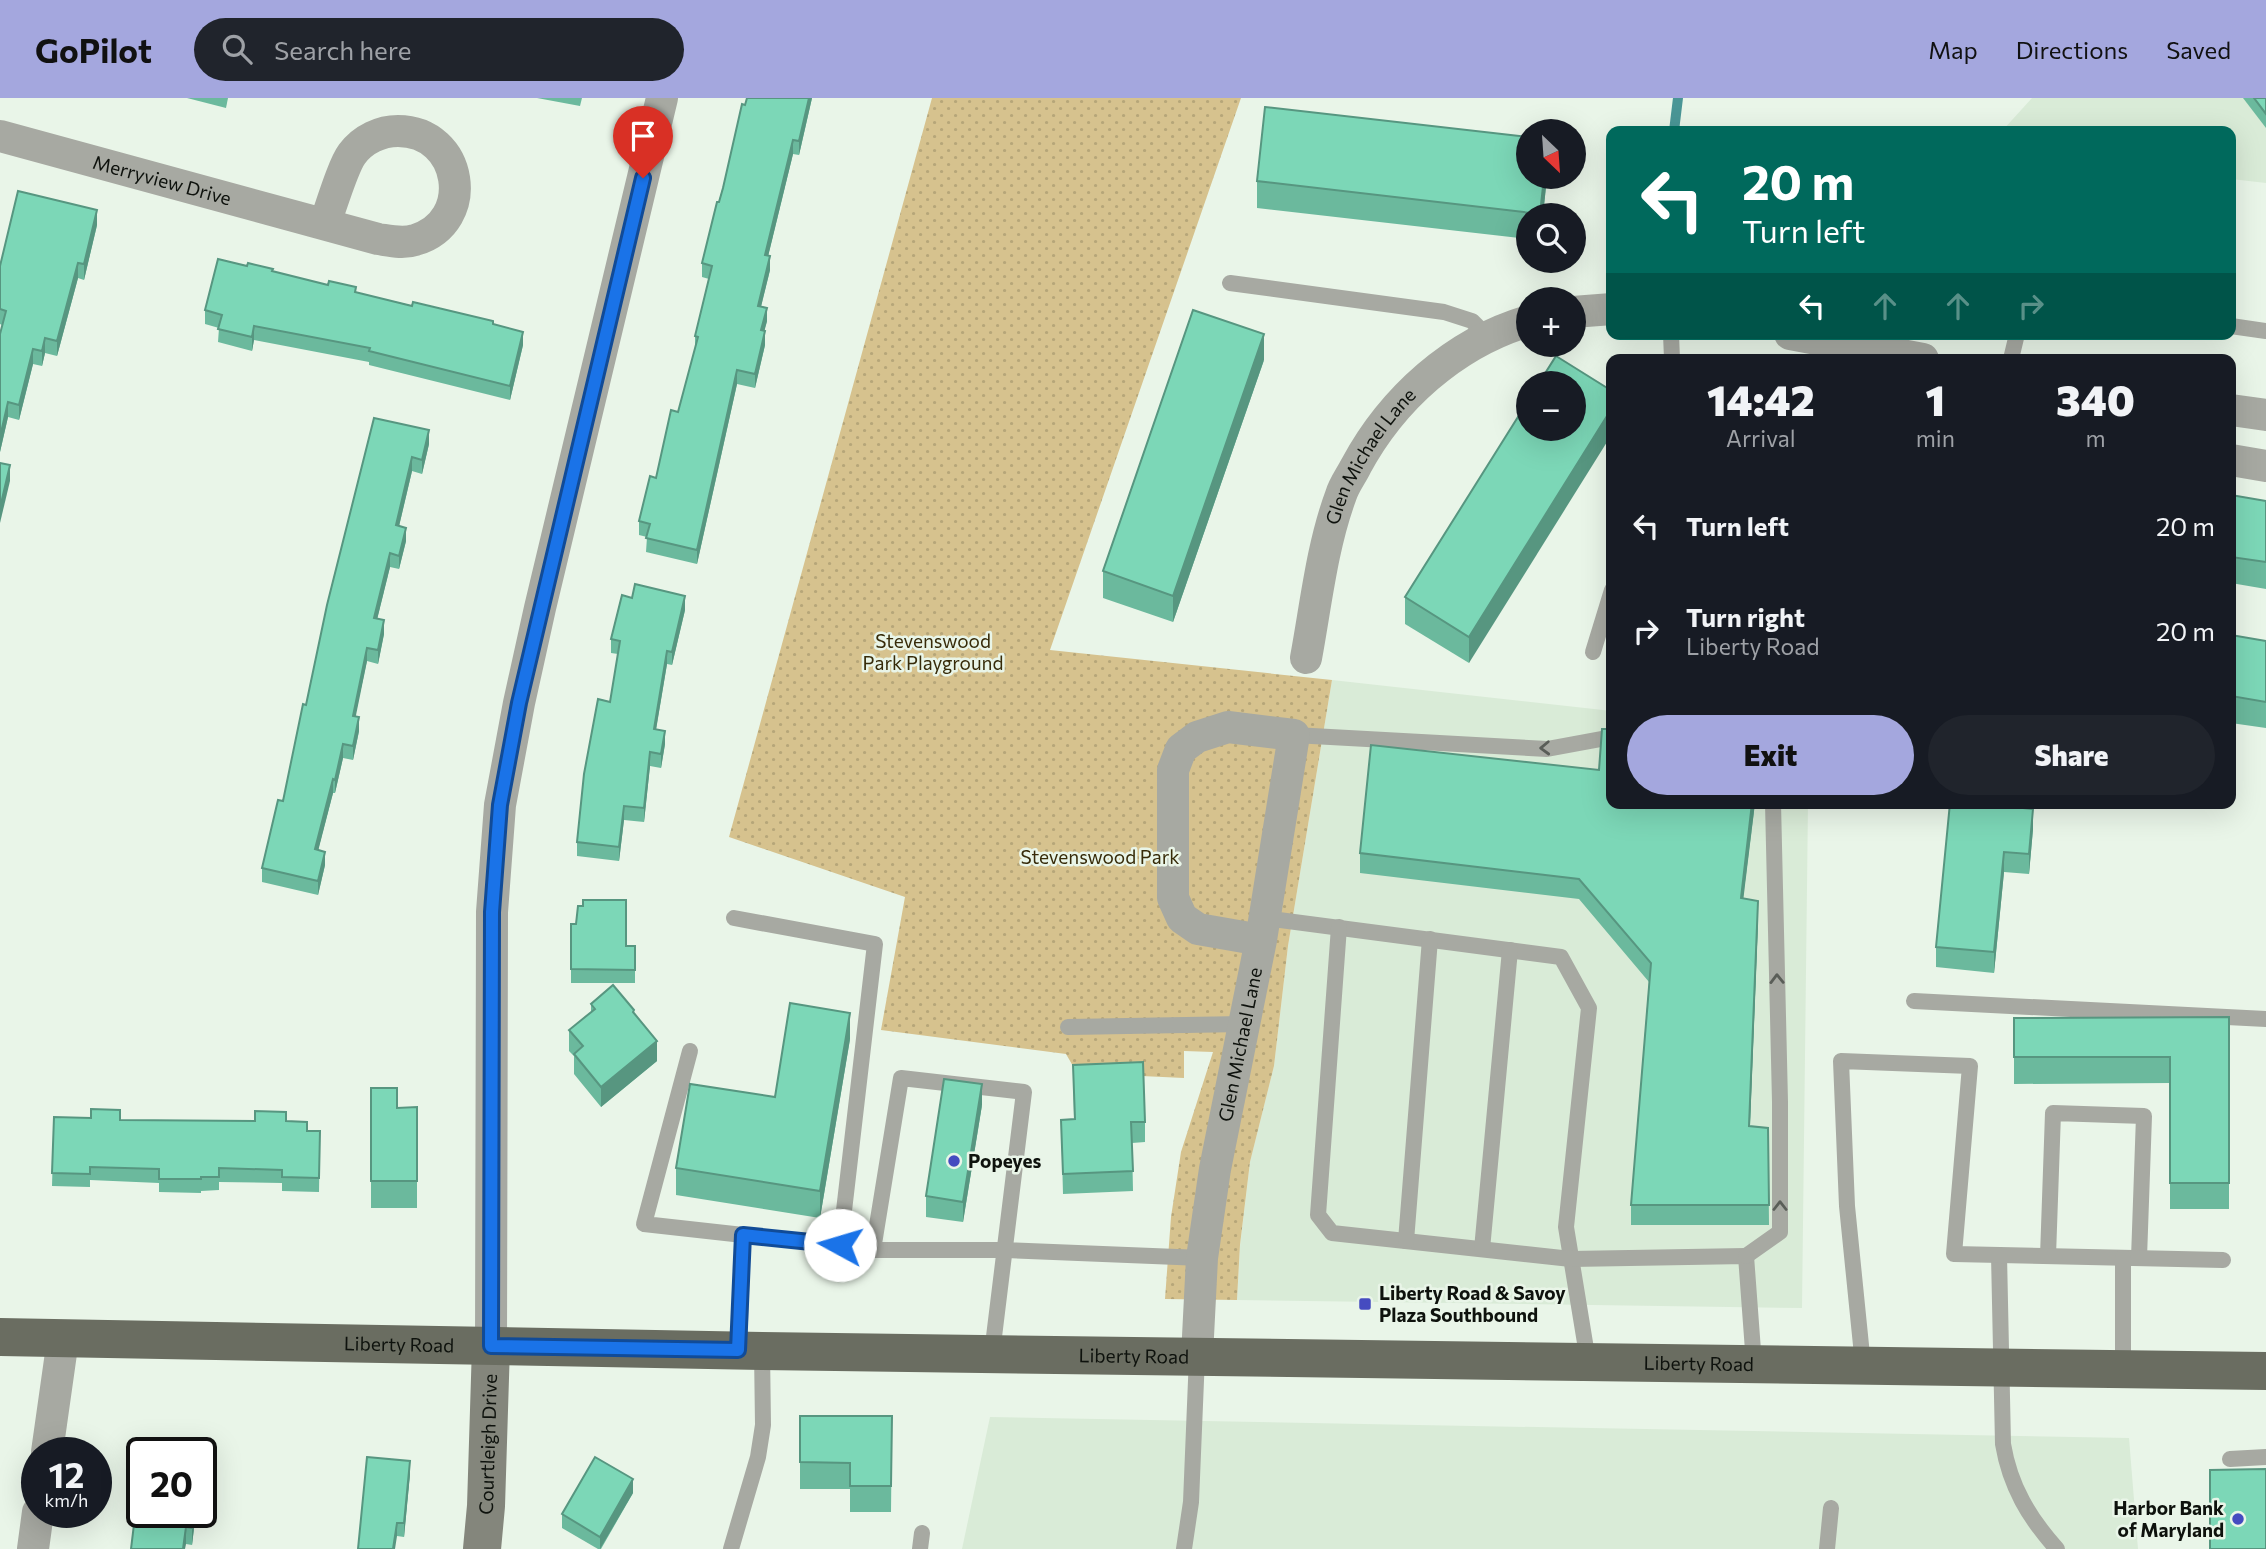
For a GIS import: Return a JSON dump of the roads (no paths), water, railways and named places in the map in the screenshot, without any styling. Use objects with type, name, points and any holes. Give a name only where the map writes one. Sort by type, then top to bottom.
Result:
[{"type":"main road","name":"Liberty Road","points":[[0,1337],[750,1351],[2266,1371]]},
{"type":"street","name":"Courtleigh Drive","points":[[482,1549],[491,1346],[492,912],[500,805],[534,635],[662,98]]},
{"type":"street","name":"Merryview Drive","points":[[0,136],[325,223]]},
{"type":"street","points":[[1586,311],[1606,309]]},
{"type":"street","name":"Glen Michael Lane","points":[[1306,658],[1328,542],[1341,494],[1365,449],[1392,410],[1429,374],[1472,346],[1516,325]]},
{"type":"street","points":[[1822,340],[1896,354]]},
{"type":"street","points":[[2236,411],[2266,415]]},
{"type":"street","points":[[2236,461],[2266,466]]},
{"type":"street","points":[[1262,929],[1198,929],[1182,918],[1172,898],[1173,770],[1181,749],[1197,737],[1228,727],[1294,735]]},
{"type":"street","name":"Glen Michael Lane","points":[[1197,1356],[1202,1258],[1215,1169],[1262,929],[1294,735]]},
{"type":"street","points":[[49,1437],[62,1339]]},
{"type":"street","points":[[33,1549],[36,1528]]},
{"type":"lane","points":[[1230,283],[1444,312],[1472,321],[1489,338]]},
{"type":"lane","points":[[2236,327],[2266,331]]},
{"type":"lane","points":[[1593,652],[1606,610]]},
{"type":"lane","points":[[1294,735],[1547,749],[1606,738]]},
{"type":"lane","points":[[1339,927],[1318,1215],[1332,1233],[1571,1259],[1746,1256],[1780,1232],[1780,1102],[1773,809]]},
{"type":"lane","points":[[690,1051],[644,1224],[840,1245],[875,944],[734,918]]},
{"type":"lane","points":[[1262,929],[1339,927],[1561,957],[1589,1007],[1566,1227],[1588,1361]]},
{"type":"lane","points":[[1406,1241],[1430,939]]},
{"type":"lane","points":[[1482,1249],[1510,950]]},
{"type":"lane","points":[[1914,1001],[2266,1019]]},
{"type":"lane","points":[[1068,1027],[1244,1024]]},
{"type":"lane","points":[[1863,1365],[1847,1206],[1841,1061],[1970,1066],[1954,1254],[2223,1259]]},
{"type":"lane","points":[[992,1353],[1006,1250],[1024,1092],[901,1078],[873,1250],[1006,1250],[1202,1258]]},
{"type":"lane","points":[[2048,1256],[2053,1113],[2144,1116],[2123,1368]]},
{"type":"lane","points":[[732,1549],[758,1457],[763,1425],[750,1351],[743,1235]]},
{"type":"lane","points":[[1999,1255],[2000,1367],[2003,1444],[2007,1467],[2015,1489],[2036,1526],[2057,1549]]},
{"type":"lane","points":[[1746,1256],[1754,1364]]},
{"type":"lane","points":[[1184,1549],[1191,1502],[1197,1356]]},
{"type":"lane","points":[[2230,1459],[2266,1457]]},
{"type":"lane","points":[[1828,1549],[1831,1508]]},
{"type":"waterway","points":[[1675,126],[1678,98]]},
{"type":"place","name":"Popeyes","points":[[954,1161]]},
{"type":"place","name":"Liberty Road & Savoy Plaza Southbound","points":[[1365,1304]]},
{"type":"place","name":"Harbor Bank of Maryland","points":[[2238,1519]]},
{"type":"park label","name":"Stevenswood Park Playground","points":[[933,652]]},
{"type":"park label","name":"Stevenswood Park","points":[[1100,857]]}]
